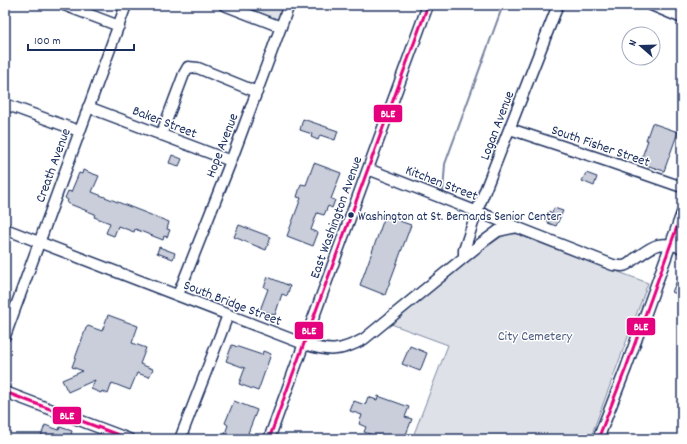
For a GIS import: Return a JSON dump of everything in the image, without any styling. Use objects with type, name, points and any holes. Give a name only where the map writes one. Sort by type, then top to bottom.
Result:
[{"type":"street","points":[[64,5],[119,26]]},
{"type":"street","name":"Creath Avenue","points":[[5,336],[126,5]]},
{"type":"street","points":[[224,5],[281,26]]},
{"type":"street","name":"Hope Avenue","points":[[178,295],[231,161],[289,5]]},
{"type":"street","name":"East Washington Avenue","points":[[269,439],[428,5]]},
{"type":"street","name":"Logan Avenue","points":[[464,257],[464,250],[477,211],[558,5]]},
{"type":"street","points":[[651,5],[682,18]]},
{"type":"street","points":[[161,135],[188,67],[198,68],[257,92]]},
{"type":"street","points":[[5,104],[79,131]]},
{"type":"street","name":"Baker Street","points":[[88,107],[231,161]]},
{"type":"street","name":"South Fisher Street","points":[[510,129],[682,187]]},
{"type":"street","name":"Kitchen Street","points":[[368,169],[612,265],[622,266],[628,264],[647,249],[658,245],[671,244],[682,248]]},
{"type":"street","points":[[598,439],[626,368],[682,212]]},
{"type":"street","name":"South Bridge Street","points":[[5,229],[304,344],[319,349],[329,350],[349,347],[364,340],[464,257],[498,231],[517,227]]},
{"type":"street","points":[[180,439],[228,315]]},
{"type":"street","points":[[5,392],[129,439]]},
{"type":"green space","points":[[235,5],[283,5],[277,21]]},
{"type":"green space","name":"City Cemetery","points":[[509,234],[518,234],[648,283],[590,439],[412,439],[448,345],[391,324],[478,253],[501,237]]},
{"type":"building","points":[[303,119],[338,131],[335,140],[320,135],[318,140],[311,137],[312,134],[300,130]]},
{"type":"building","points":[[652,123],[678,132],[664,171],[640,163]]},
{"type":"building","points":[[172,155],[182,159],[179,166],[169,163]]},
{"type":"building","points":[[314,163],[341,173],[331,199],[335,200],[332,208],[328,206],[324,215],[317,213],[311,230],[318,233],[313,246],[287,236],[301,198],[297,197],[301,184],[306,185]]},
{"type":"building","points":[[83,170],[99,176],[92,192],[169,222],[167,229],[170,230],[167,237],[164,236],[163,240],[135,229],[134,232],[118,226],[114,236],[106,233],[110,223],[94,217],[95,214],[67,203],[68,200],[65,198],[68,191],[71,192],[79,173],[82,174]]},
{"type":"building","points":[[586,173],[597,177],[594,186],[582,181]]},
{"type":"building","points":[[554,208],[563,211],[556,226],[545,220],[549,211],[552,213]]},
{"type":"building","points":[[385,216],[411,225],[385,295],[360,285]]},
{"type":"building","points":[[239,225],[271,237],[266,250],[234,237]]},
{"type":"building","points":[[159,247],[175,253],[173,259],[157,253]]},
{"type":"building","points":[[682,269],[682,296],[672,292]]},
{"type":"building","points":[[268,277],[290,286],[287,296],[282,294],[275,315],[260,310],[268,289],[264,287]]},
{"type":"building","points":[[108,315],[138,326],[132,343],[146,348],[140,364],[153,369],[149,377],[137,373],[130,390],[112,383],[108,394],[102,391],[101,393],[91,389],[95,380],[68,392],[62,380],[83,371],[72,367],[86,328],[88,326],[102,331]]},
{"type":"building","points":[[232,345],[262,355],[263,351],[271,354],[258,391],[239,384],[245,368],[226,361]]},
{"type":"building","points":[[410,346],[427,353],[420,371],[402,364]]},
{"type":"building","points":[[378,396],[409,407],[405,417],[412,419],[405,437],[398,435],[397,439],[383,439],[364,432],[366,427],[359,424],[362,415],[350,411],[354,401],[365,405],[368,397],[377,400]]},
{"type":"building","points":[[234,401],[257,410],[248,433],[263,439],[228,439],[224,437],[228,425],[225,423]]},
{"type":"building","points":[[45,425],[59,430],[60,427],[72,431],[70,439],[40,439]]},
{"type":"waterway","points":[[443,192],[445,164],[503,5]]},
{"type":"transit line","name":"BLE","points":[[269,439],[428,5]]},
{"type":"transit line","name":"BLE","points":[[598,439],[626,368],[682,213]]},
{"type":"transit line","name":"BLE","points":[[5,392],[129,439]]},
{"type":"place","name":"Washington at St. Bernards Senior Center","points":[[351,215]]}]
